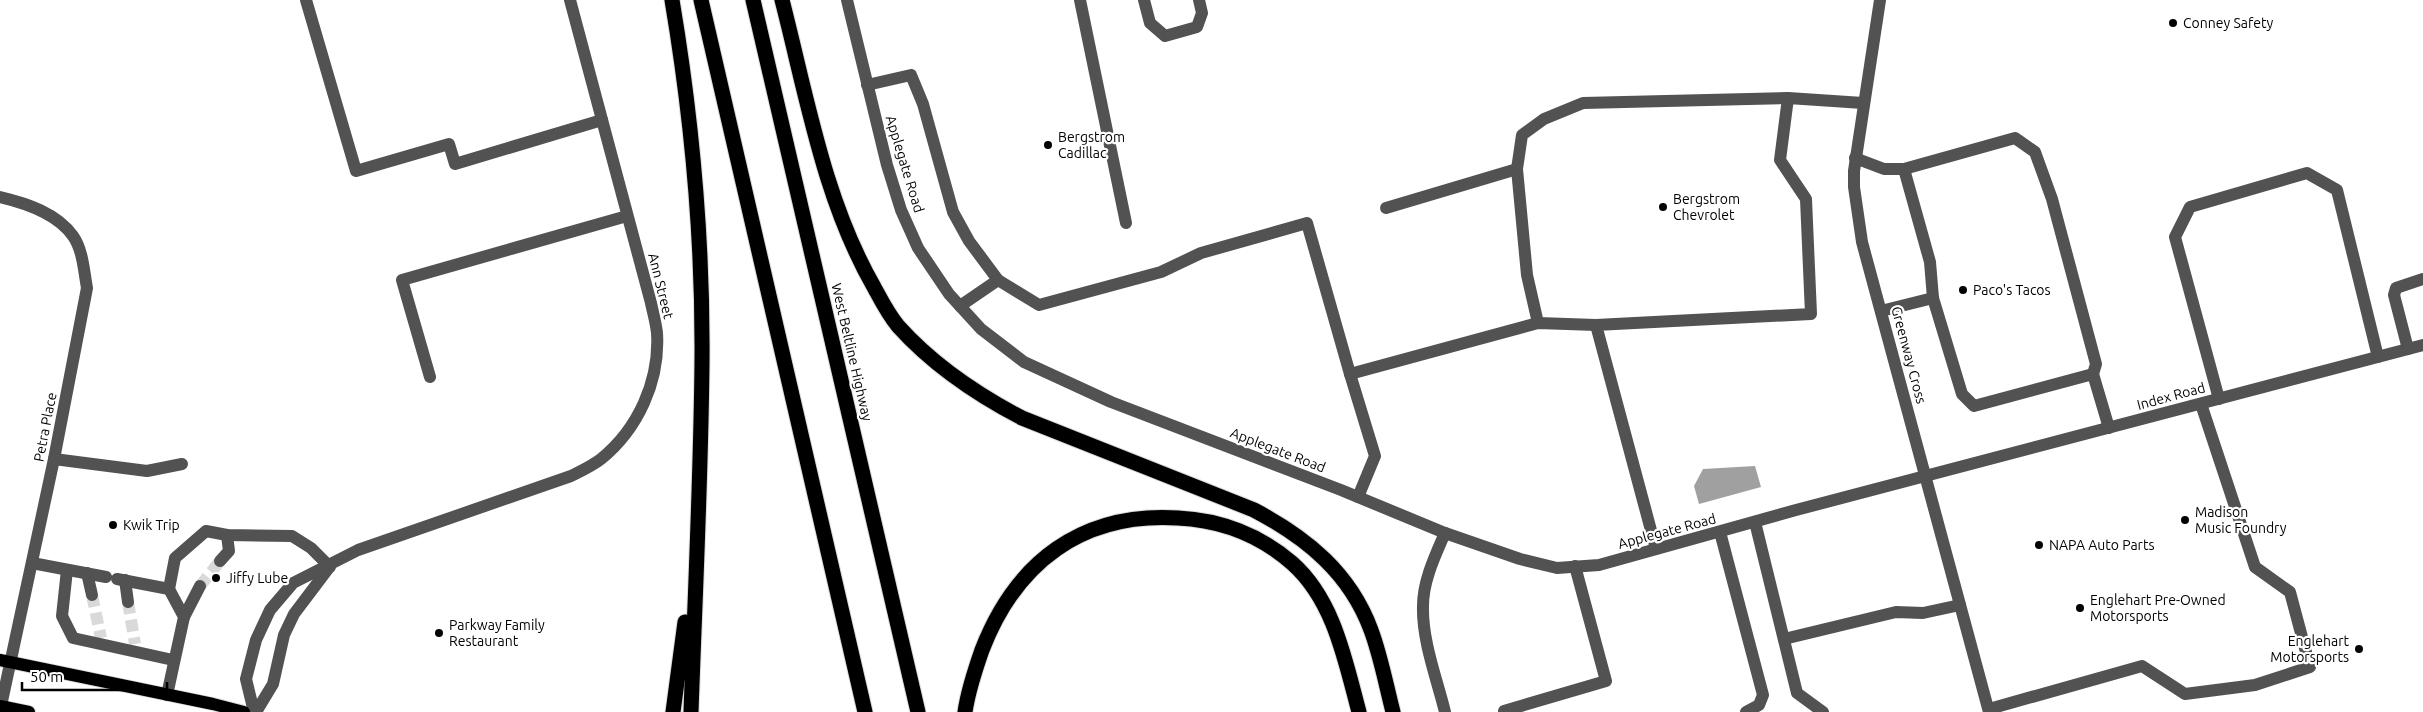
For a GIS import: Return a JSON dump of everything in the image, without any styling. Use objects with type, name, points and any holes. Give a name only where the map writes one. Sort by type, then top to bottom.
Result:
[{"type":"highway","points":[[672,0],[691,125],[698,230],[702,360],[691,712]]},
{"type":"highway","points":[[701,0],[865,712]]},
{"type":"highway","name":"West Beltline Highway","points":[[753,0],[918,712]]},
{"type":"highway","points":[[782,0],[825,165],[844,229],[863,268],[898,325],[951,375],[987,400],[1022,418],[1254,510],[1284,526],[1314,547],[1336,569],[1354,597],[1371,630],[1393,712]]},
{"type":"highway","points":[[673,712],[679,683],[698,499]]},
{"type":"highway","points":[[965,712],[978,662],[991,627],[1009,595],[1026,574],[1073,539],[1099,528],[1130,519],[1164,517],[1198,519],[1232,528],[1261,541],[1292,563],[1315,590],[1332,620],[1359,712]]},
{"type":"main road","points":[[5,661],[244,712]]},
{"type":"main road","points":[[0,706],[29,712]]},
{"type":"street","points":[[306,0],[356,171],[449,144],[455,164],[602,120]]},
{"type":"street","name":"Ann Street","points":[[255,712],[246,679],[256,640],[266,618],[293,583],[330,567],[342,558],[376,543],[571,476],[599,460],[618,443],[633,424],[648,395],[655,365],[657,333],[651,303],[570,0]]},
{"type":"street","name":"Applegate Road","points":[[846,0],[887,165],[901,210],[918,248],[960,306],[982,329],[1024,362],[1111,402],[1445,533],[1520,559],[1557,568],[1599,565],[1926,476]]},
{"type":"street","points":[[1080,0],[1126,223]]},
{"type":"street","points":[[1144,0],[1150,23],[1166,36],[1197,27],[1202,13],[1199,0]]},
{"type":"street","name":"Greenway Cross","points":[[1880,0],[1856,158],[1854,187],[1862,242],[1989,711]]},
{"type":"street","points":[[867,85],[911,75],[923,104],[953,212],[969,241],[998,280],[1039,305],[1161,272],[1201,253],[1307,223],[1375,456],[1358,498]]},
{"type":"street","points":[[1350,374],[1538,323],[1596,325],[1811,314],[1806,200],[1780,160],[1788,98]]},
{"type":"street","points":[[1538,323],[1527,275],[1517,169],[1522,135],[1544,118],[1583,103],[1788,98],[1863,103]]},
{"type":"street","points":[[1856,158],[1884,169],[1904,169],[2015,138],[2035,152],[2052,199],[2094,355],[2096,364],[2093,374],[2109,428]]},
{"type":"street","points":[[1386,208],[1517,169]]},
{"type":"street","points":[[1904,169],[1930,262],[1933,298],[1962,394],[1974,406],[2093,374]]},
{"type":"street","points":[[2219,399],[2174,237],[2190,207],[2307,174],[2337,190],[2378,357]]},
{"type":"street","name":"Petra Place","points":[[0,197],[51,215],[74,237],[83,262],[87,288],[32,563],[5,661],[0,706]]},
{"type":"street","points":[[430,377],[402,280],[627,216]]},
{"type":"street","points":[[2408,349],[2394,295],[2396,288],[2401,285],[2423,279]]},
{"type":"street","points":[[960,306],[998,280]]},
{"type":"street","points":[[1881,311],[1933,298]]},
{"type":"street","points":[[1596,325],[1656,549]]},
{"type":"street","name":"Index Road","points":[[1926,476],[2423,345]]},
{"type":"street","points":[[1989,711],[2142,666],[2185,694],[2255,685],[2310,667],[2290,592],[2255,567],[2201,404]]},
{"type":"street","points":[[54,459],[147,471],[182,464]]},
{"type":"street","points":[[1755,522],[1797,693],[1823,712]]},
{"type":"street","points":[[184,617],[169,589],[175,558],[206,531],[228,535],[292,536],[311,548],[330,567]]},
{"type":"street","points":[[1720,532],[1763,695],[1759,705],[1746,712]]},
{"type":"street","points":[[1445,533],[1430,569],[1422,606],[1426,637],[1445,712]]},
{"type":"street","points":[[220,561],[229,551],[228,535]]},
{"type":"street","points":[[32,563],[169,589]]},
{"type":"street","points":[[1503,712],[1606,681],[1575,566]]},
{"type":"street","name":"Ann Street","points":[[255,712],[273,684],[284,635],[294,614],[330,567]]},
{"type":"street","points":[[68,570],[62,616],[73,638],[136,648],[174,660]]},
{"type":"street","points":[[87,573],[92,595]]},
{"type":"street","points":[[116,579],[128,602]]},
{"type":"street","points":[[167,695],[184,617],[200,586]]},
{"type":"street","points":[[1784,639],[1878,615],[1896,612],[1923,612],[1960,605]]},
{"type":"shaded area","points":[[1755,466],[1761,487],[1699,504],[1694,486],[1703,469]]},
{"type":"tunnel","points":[[200,586],[220,561]]},
{"type":"tunnel","points":[[92,595],[101,638]]},
{"type":"tunnel","points":[[128,602],[135,644]]},
{"type":"place","name":"Conney Safety","points":[[2173,23]]},
{"type":"place","name":"Bergstrom Cadillac","points":[[1048,145]]},
{"type":"place","name":"Bergstrom Chevrolet","points":[[1663,207]]},
{"type":"place","name":"Paco's Tacos","points":[[1963,290]]},
{"type":"place","name":"Madison Music Foundry","points":[[2185,520]]},
{"type":"place","name":"Kwik Trip","points":[[113,525]]},
{"type":"place","name":"NAPA Auto Parts","points":[[2039,545]]},
{"type":"place","name":"Jiffy Lube","points":[[216,578]]},
{"type":"place","name":"Englehart Pre-Owned Motorsports","points":[[2080,608]]},
{"type":"place","name":"Parkway Family Restaurant","points":[[439,633]]},
{"type":"place","name":"Englehart Motorsports","points":[[2359,649]]}]
